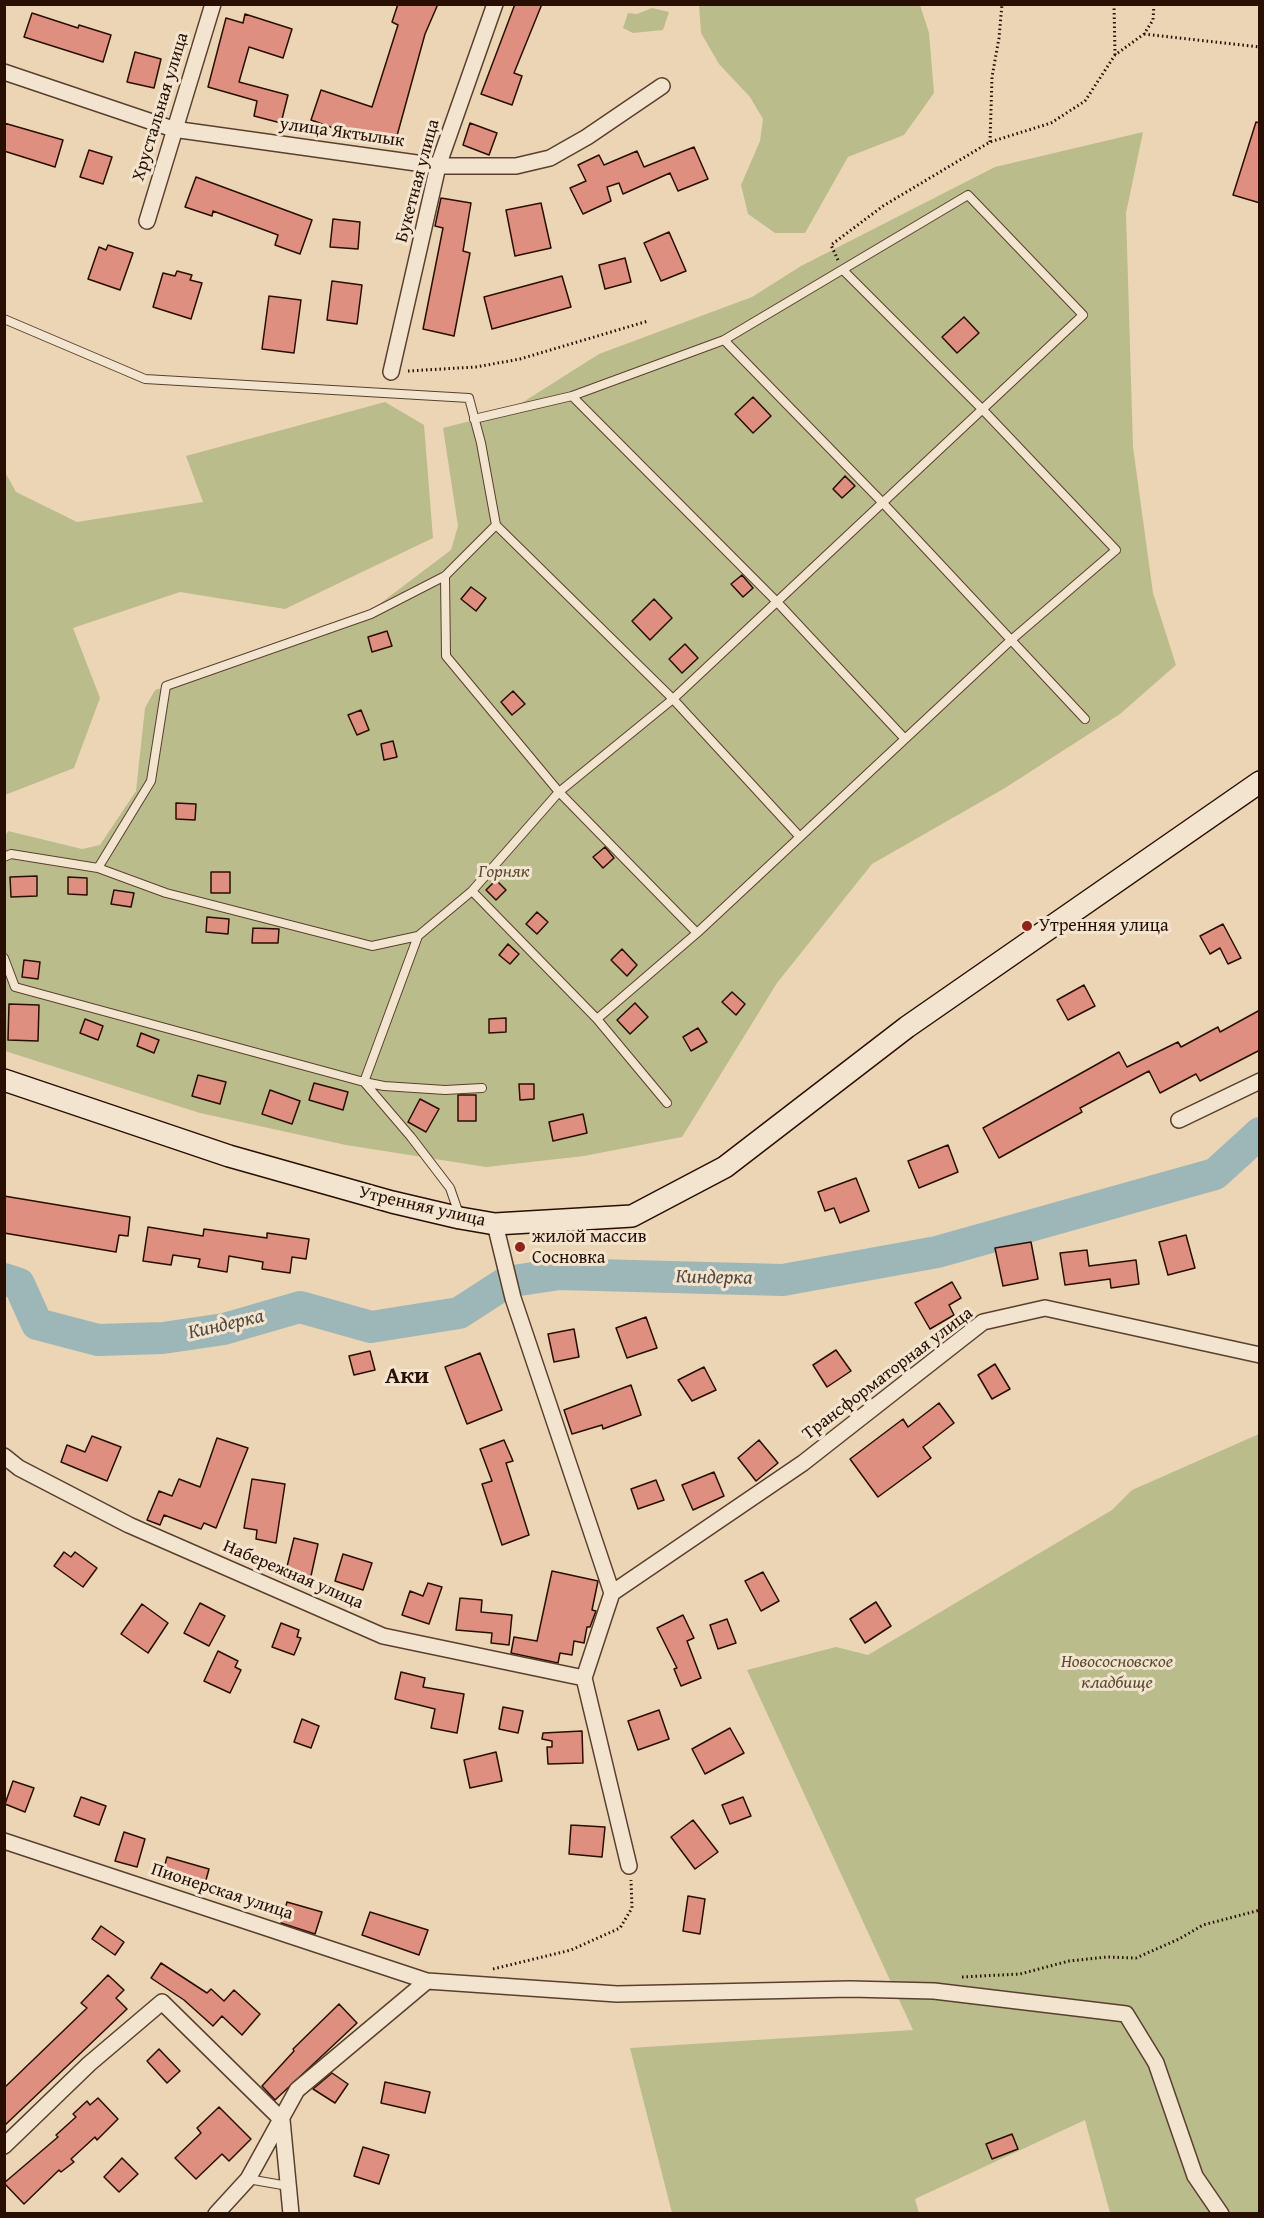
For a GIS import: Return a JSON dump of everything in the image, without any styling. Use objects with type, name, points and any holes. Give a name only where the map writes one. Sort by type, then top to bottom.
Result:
[{"type":"street","name":"Хрустальная улица","points":[[147,221],[173,129],[213,4]]},
{"type":"street","name":"Букетная улица","points":[[391,372],[438,166],[495,4]]},
{"type":"street","name":"улица Яктылык","points":[[4,72],[173,129],[438,166],[516,166],[550,158],[587,137],[662,86]]},
{"type":"street","name":"Утренняя улица","points":[[4,1080],[230,1156],[392,1202],[460,1218],[495,1224],[632,1216],[725,1167],[907,1027],[1260,782]]},
{"type":"street","points":[[1179,1120],[1260,1080]]},
{"type":"street","points":[[495,1224],[513,1298],[612,1593],[584,1678],[629,1866]]},
{"type":"street","name":"Трансформаторная улица","points":[[612,1593],[803,1463],[983,1322],[1045,1308],[1260,1355]]},
{"type":"street","name":"Набережная улица","points":[[4,1456],[19,1468],[129,1525],[383,1636],[584,1678]]},
{"type":"street","name":"Пионерская улица","points":[[4,1840],[427,1980],[617,1994],[850,1989],[934,1991],[1126,2014],[1156,2063],[1195,2176],[1221,2214]]},
{"type":"street","points":[[216,2214],[248,2180],[297,2090],[427,1980]]},
{"type":"street","points":[[4,2146],[89,2064],[162,2002],[282,2120],[291,2214]]},
{"type":"lane","points":[[4,857],[11,854],[98,868],[166,893],[372,946],[418,936],[472,891],[559,792],[673,699],[778,603],[882,502],[984,411],[1083,315],[968,195],[724,340],[572,396],[474,419]]},
{"type":"lane","points":[[597,1019],[697,933],[1010,641],[1116,550],[984,411],[843,270]]},
{"type":"lane","points":[[4,319],[145,379],[469,398],[496,525],[673,699],[800,837]]},
{"type":"lane","points":[[724,340],[882,502],[1085,719]]},
{"type":"lane","points":[[572,396],[778,603],[905,739]]},
{"type":"lane","points":[[98,868],[151,781],[166,686],[371,614],[445,576],[496,525]]},
{"type":"lane","points":[[445,576],[446,656],[559,792],[697,933]]},
{"type":"lane","points":[[472,891],[597,1019],[667,1102]]},
{"type":"lane","points":[[364,1082],[418,936]]},
{"type":"lane","points":[[4,958],[15,987],[364,1082],[384,1086],[445,1090],[482,1088]]},
{"type":"lane","points":[[364,1082],[411,1137],[450,1188],[460,1218]]},
{"type":"lane","points":[[248,2180],[288,2186]]},
{"type":"path","points":[[990,142],[992,77],[1002,4]]},
{"type":"path","points":[[1114,4],[1115,55]]},
{"type":"path","points":[[843,270],[831,245],[883,206],[990,142],[1051,123],[1085,101],[1115,55],[1144,34],[1153,20],[1154,4]]},
{"type":"path","points":[[1144,34],[1260,47]]},
{"type":"path","points":[[391,372],[476,367],[520,359],[648,321]]},
{"type":"path","points":[[471,1984],[479,1975],[499,1966],[572,1950],[620,1928],[632,1908],[633,1887],[629,1866]]},
{"type":"path","points":[[934,1991],[964,1977],[1020,1974],[1068,1961],[1107,1957],[1136,1958],[1179,1939],[1203,1924],[1260,1910]]},
{"type":"green space","points":[[699,5],[920,5],[929,33],[934,93],[904,135],[848,157],[805,233],[775,233],[748,214],[741,185],[760,141],[763,119],[750,97],[719,64],[701,33]]},
{"type":"green space","points":[[652,8],[669,12],[663,30],[633,33],[623,28],[628,13],[637,14]]},
{"type":"green space","name":"Горняк","points":[[1143,132],[1126,213],[1133,447],[1153,593],[1176,665],[1120,714],[1005,788],[872,864],[777,983],[682,1137],[584,1156],[486,1167],[346,1145],[200,1113],[5,1051],[4,838],[8,831],[82,849],[100,845],[136,791],[145,708],[155,690],[241,665],[353,624],[451,550],[458,526],[443,428],[509,411],[599,354],[752,297],[801,266],[995,167]]},
{"type":"green space","points":[[385,402],[424,425],[433,538],[285,609],[180,592],[73,628],[100,698],[74,768],[5,795],[5,472],[16,492],[77,522],[203,502],[186,456]]},
{"type":"green space","name":"Новососновское кладбище","points":[[1259,1434],[1259,2213],[1110,2213],[1085,2120],[915,2199],[919,2213],[672,2213],[630,2048],[913,2030],[747,1670],[836,1647],[868,1655],[1112,1510],[1132,1490]]},
{"type":"building","points":[[398,4],[438,4],[425,34],[395,143],[341,126],[339,130],[311,120],[321,90],[372,107],[398,25],[392,22]]},
{"type":"building","points":[[515,4],[542,4],[514,73],[522,76],[512,105],[481,94]]},
{"type":"building","points":[[32,13],[78,28],[79,25],[111,35],[103,62],[24,37]]},
{"type":"building","points":[[245,14],[292,29],[283,58],[249,47],[239,82],[288,95],[281,123],[254,116],[257,101],[208,87],[226,18],[243,23]]},
{"type":"building","points":[[135,52],[161,59],[154,88],[127,82]]},
{"type":"building","points":[[1256,122],[1260,123],[1260,203],[1233,195]]},
{"type":"building","points":[[4,123],[63,140],[55,167],[4,151]]},
{"type":"building","points":[[470,123],[497,133],[489,155],[463,145]]},
{"type":"building","points":[[694,147],[708,179],[678,191],[670,173],[623,194],[619,183],[607,187],[611,201],[583,214],[570,188],[586,181],[578,165],[599,155],[604,165],[637,151],[644,167]]},
{"type":"building","points":[[89,150],[112,157],[103,184],[80,177]]},
{"type":"building","points":[[196,177],[312,220],[300,254],[275,245],[278,235],[213,211],[212,216],[185,207]]},
{"type":"building","points":[[441,198],[471,203],[463,251],[470,253],[454,336],[423,329],[443,228],[435,226]]},
{"type":"building","points":[[541,203],[551,248],[515,256],[506,210]]},
{"type":"building","points":[[333,219],[360,222],[358,249],[330,247]]},
{"type":"building","points":[[669,232],[686,271],[661,281],[644,243]]},
{"type":"building","points":[[108,245],[133,253],[120,290],[88,279],[99,247],[106,250]]},
{"type":"building","points":[[625,258],[631,282],[605,289],[599,265]]},
{"type":"building","points":[[177,271],[192,275],[190,280],[202,283],[191,319],[153,307],[163,273],[175,276]]},
{"type":"building","points":[[562,276],[571,307],[492,329],[484,297]]},
{"type":"building","points":[[332,281],[362,285],[357,324],[327,320]]},
{"type":"building","points":[[269,296],[301,300],[294,353],[262,349]]},
{"type":"building","points":[[964,317],[979,333],[957,353],[942,337]]},
{"type":"building","points":[[753,397],[771,416],[753,433],[735,414]]},
{"type":"building","points":[[845,476],[855,486],[842,498],[833,489]]},
{"type":"building","points":[[742,575],[753,588],[743,597],[731,584]]},
{"type":"building","points":[[471,587],[486,598],[476,611],[461,599]]},
{"type":"building","points":[[654,599],[672,618],[650,640],[632,621]]},
{"type":"building","points":[[387,631],[392,646],[372,652],[368,637]]},
{"type":"building","points":[[685,644],[698,658],[682,673],[669,659]]},
{"type":"building","points":[[513,691],[525,704],[512,715],[501,702]]},
{"type":"building","points":[[361,710],[369,730],[357,735],[348,715]]},
{"type":"building","points":[[393,741],[397,757],[384,760],[381,744]]},
{"type":"building","points":[[176,803],[196,804],[195,820],[176,819]]},
{"type":"building","points":[[605,847],[614,858],[603,868],[593,857]]},
{"type":"building","points":[[211,872],[230,872],[230,893],[211,893]]},
{"type":"building","points":[[37,876],[37,896],[11,897],[10,877]]},
{"type":"building","points":[[68,877],[87,878],[87,895],[68,894]]},
{"type":"building","points":[[496,880],[506,890],[496,900],[486,890]]},
{"type":"building","points":[[114,890],[134,893],[131,907],[111,904]]},
{"type":"building","points":[[537,912],[548,922],[537,934],[526,924]]},
{"type":"building","points":[[207,917],[229,919],[228,934],[206,932]]},
{"type":"building","points":[[1223,924],[1241,958],[1228,964],[1220,948],[1210,954],[1200,936]]},
{"type":"building","points":[[253,928],[279,929],[278,943],[252,943]]},
{"type":"building","points":[[508,944],[519,954],[510,964],[499,955]]},
{"type":"building","points":[[622,949],[637,965],[627,976],[611,960]]},
{"type":"building","points":[[24,960],[40,962],[38,979],[22,977]]},
{"type":"building","points":[[1084,985],[1095,1006],[1068,1020],[1057,1000]]},
{"type":"building","points":[[732,992],[745,1004],[736,1015],[722,1002]]},
{"type":"building","points":[[635,1003],[648,1017],[630,1034],[617,1020]]},
{"type":"building","points":[[9,1004],[39,1005],[38,1041],[8,1040]]},
{"type":"building","points":[[1260,1010],[1260,1050],[1200,1081],[1196,1074],[1160,1093],[1149,1071],[1080,1108],[1082,1112],[999,1158],[983,1128],[1119,1052],[1127,1067],[1178,1042],[1181,1047],[1218,1027],[1220,1032]]},
{"type":"building","points":[[506,1018],[506,1032],[489,1033],[489,1019]]},
{"type":"building","points":[[85,1019],[103,1026],[98,1040],[80,1033]]},
{"type":"building","points":[[698,1028],[707,1042],[691,1051],[683,1037]]},
{"type":"building","points":[[141,1033],[159,1040],[154,1053],[137,1046]]},
{"type":"building","points":[[198,1075],[226,1082],[220,1104],[192,1096]]},
{"type":"building","points":[[314,1083],[348,1092],[343,1110],[309,1100]]},
{"type":"building","points":[[519,1084],[534,1084],[534,1099],[520,1100]]},
{"type":"building","points":[[270,1090],[300,1101],[292,1124],[262,1114]]},
{"type":"building","points":[[458,1095],[476,1095],[476,1121],[458,1121]]},
{"type":"building","points":[[420,1099],[439,1109],[426,1132],[408,1122]]},
{"type":"building","points":[[583,1114],[587,1133],[553,1141],[549,1122]]},
{"type":"building","points":[[948,1145],[958,1172],[919,1188],[908,1161]]},
{"type":"building","points":[[856,1178],[869,1211],[840,1223],[834,1208],[825,1211],[818,1192]]},
{"type":"building","points":[[4,1196],[130,1217],[128,1236],[119,1235],[116,1252],[4,1233]]},
{"type":"building","points":[[148,1227],[203,1236],[204,1229],[267,1238],[267,1233],[309,1239],[306,1259],[292,1257],[290,1273],[262,1269],[263,1262],[229,1256],[227,1272],[198,1267],[200,1259],[173,1255],[171,1265],[143,1261]]},
{"type":"building","points":[[1186,1235],[1195,1268],[1168,1275],[1159,1242]]},
{"type":"building","points":[[1031,1242],[1038,1279],[1003,1286],[995,1248]]},
{"type":"building","points":[[1087,1250],[1089,1266],[1136,1260],[1139,1284],[1111,1288],[1110,1279],[1065,1285],[1060,1253]]},
{"type":"building","points":[[952,1282],[961,1298],[949,1305],[954,1315],[930,1329],[915,1303]]},
{"type":"building","points":[[646,1317],[657,1348],[627,1358],[616,1328]]},
{"type":"building","points":[[574,1329],[579,1357],[554,1362],[548,1334]]},
{"type":"building","points":[[836,1350],[851,1371],[827,1387],[813,1365]]},
{"type":"building","points":[[370,1351],[375,1370],[354,1375],[349,1356]]},
{"type":"building","points":[[480,1353],[502,1410],[467,1424],[445,1367]]},
{"type":"building","points":[[995,1364],[1010,1389],[992,1399],[978,1375]]},
{"type":"building","points":[[704,1367],[716,1390],[692,1401],[678,1380]]},
{"type":"building","points":[[631,1385],[641,1415],[603,1429],[602,1425],[572,1434],[564,1410]]},
{"type":"building","points":[[939,1403],[954,1423],[923,1447],[931,1458],[878,1497],[850,1459],[903,1419],[908,1427]]},
{"type":"building","points":[[92,1436],[121,1447],[107,1481],[61,1462],[67,1445],[85,1452]]},
{"type":"building","points":[[217,1438],[248,1448],[216,1528],[204,1523],[201,1529],[164,1515],[160,1525],[147,1520],[159,1491],[172,1496],[179,1479],[200,1487]]},
{"type":"building","points":[[504,1440],[513,1461],[506,1463],[529,1535],[502,1545],[482,1484],[492,1481],[480,1449]]},
{"type":"building","points":[[759,1440],[778,1463],[756,1481],[738,1458]]},
{"type":"building","points":[[714,1472],[724,1496],[693,1510],[682,1485]]},
{"type":"building","points":[[252,1479],[285,1484],[276,1543],[256,1539],[257,1530],[244,1528]]},
{"type":"building","points":[[656,1480],[664,1500],[638,1509],[631,1489]]},
{"type":"building","points":[[294,1538],[318,1544],[309,1585],[284,1579]]},
{"type":"building","points":[[64,1552],[71,1557],[75,1552],[97,1568],[83,1587],[54,1566]]},
{"type":"building","points":[[343,1554],[372,1563],[363,1590],[335,1581]]},
{"type":"building","points":[[552,1571],[598,1581],[592,1610],[596,1611],[590,1627],[587,1627],[584,1643],[574,1641],[572,1655],[560,1653],[558,1663],[511,1653],[514,1637],[537,1641]]},
{"type":"building","points":[[763,1572],[779,1601],[761,1611],[745,1581]]},
{"type":"building","points":[[428,1583],[442,1587],[429,1624],[402,1615],[410,1591],[423,1596]]},
{"type":"building","points":[[460,1598],[482,1600],[481,1612],[512,1615],[509,1645],[491,1643],[492,1633],[456,1630]]},
{"type":"building","points":[[876,1602],[891,1626],[865,1643],[850,1619]]},
{"type":"building","points":[[200,1603],[225,1616],[209,1646],[184,1633]]},
{"type":"building","points":[[142,1604],[168,1623],[148,1653],[121,1634]]},
{"type":"building","points":[[683,1615],[694,1638],[687,1641],[701,1678],[681,1686],[674,1669],[677,1668],[657,1628]]},
{"type":"building","points":[[727,1619],[736,1643],[718,1649],[710,1625]]},
{"type":"building","points":[[281,1623],[299,1630],[297,1637],[301,1638],[294,1655],[272,1647]]},
{"type":"building","points":[[218,1651],[238,1661],[235,1667],[241,1670],[230,1693],[204,1681]]},
{"type":"building","points":[[401,1672],[425,1678],[423,1687],[464,1694],[457,1733],[431,1728],[435,1709],[395,1699]]},
{"type":"building","points":[[503,1707],[523,1711],[518,1733],[499,1729]]},
{"type":"building","points":[[659,1710],[669,1739],[638,1750],[628,1721]]},
{"type":"building","points":[[302,1719],[319,1726],[311,1748],[294,1742]]},
{"type":"building","points":[[730,1728],[744,1753],[705,1774],[692,1749]]},
{"type":"building","points":[[582,1731],[583,1763],[548,1764],[547,1747],[552,1747],[552,1741],[542,1739],[543,1733]]},
{"type":"building","points":[[496,1752],[502,1781],[470,1788],[464,1760]]},
{"type":"building","points":[[13,1781],[34,1788],[25,1812],[5,1804]]},
{"type":"building","points":[[81,1797],[106,1806],[99,1825],[74,1816]]},
{"type":"building","points":[[743,1797],[751,1816],[730,1824],[722,1805]]},
{"type":"building","points":[[693,1820],[718,1852],[695,1869],[671,1837]]},
{"type":"building","points":[[571,1825],[605,1827],[602,1857],[569,1854]]},
{"type":"building","points":[[124,1832],[145,1839],[137,1867],[115,1861]]},
{"type":"building","points":[[167,1857],[209,1869],[203,1891],[161,1879]]},
{"type":"building","points":[[688,1896],[705,1899],[700,1934],[683,1931]]},
{"type":"building","points":[[287,1902],[322,1912],[315,1934],[281,1923]]},
{"type":"building","points":[[370,1912],[428,1930],[419,1955],[362,1935]]},
{"type":"building","points":[[101,1926],[124,1942],[115,1955],[92,1939]]},
{"type":"building","points":[[161,1963],[207,1993],[211,1989],[224,2001],[234,1990],[260,2014],[242,2035],[222,2016],[213,2026],[184,2000],[151,1978]]},
{"type":"building","points":[[108,1975],[124,1990],[116,1998],[127,2009],[4,2126],[4,2088],[87,2008],[81,2003]]},
{"type":"building","points":[[339,2004],[357,2023],[275,2100],[262,2086],[294,2051],[293,2049]]},
{"type":"building","points":[[159,2049],[180,2071],[167,2083],[147,2061]]},
{"type":"building","points":[[332,2073],[348,2084],[335,2103],[313,2089]]},
{"type":"building","points":[[385,2082],[430,2092],[425,2113],[381,2103]]},
{"type":"building","points":[[98,2098],[118,2119],[97,2140],[95,2137],[71,2159],[74,2162],[61,2172],[59,2170],[24,2204],[4,2183],[58,2137],[56,2135],[76,2117],[73,2114],[87,2101],[90,2105]]},
{"type":"building","points":[[219,2107],[251,2139],[229,2161],[222,2154],[196,2179],[175,2158],[201,2133],[197,2128]]},
{"type":"building","points":[[1012,2134],[1018,2149],[992,2159],[986,2144]]},
{"type":"building","points":[[363,2147],[389,2155],[379,2184],[354,2176]]},
{"type":"building","points":[[122,2158],[138,2174],[119,2192],[104,2177]]},
{"type":"waterway","name":"Киндерка","points":[[4,1279],[19,1284],[37,1324],[98,1340],[163,1338],[224,1329],[300,1307],[371,1327],[459,1313],[507,1282],[559,1274],[783,1280],[937,1252],[1215,1174],[1260,1133]]},
{"type":"place","name":"Утренняя улица","points":[[1027,926]]},
{"type":"place","name":"жилой массив Сосновка","points":[[520,1247]]},
{"type":"district","name":"Аки","points":[[407,1377]]}]
